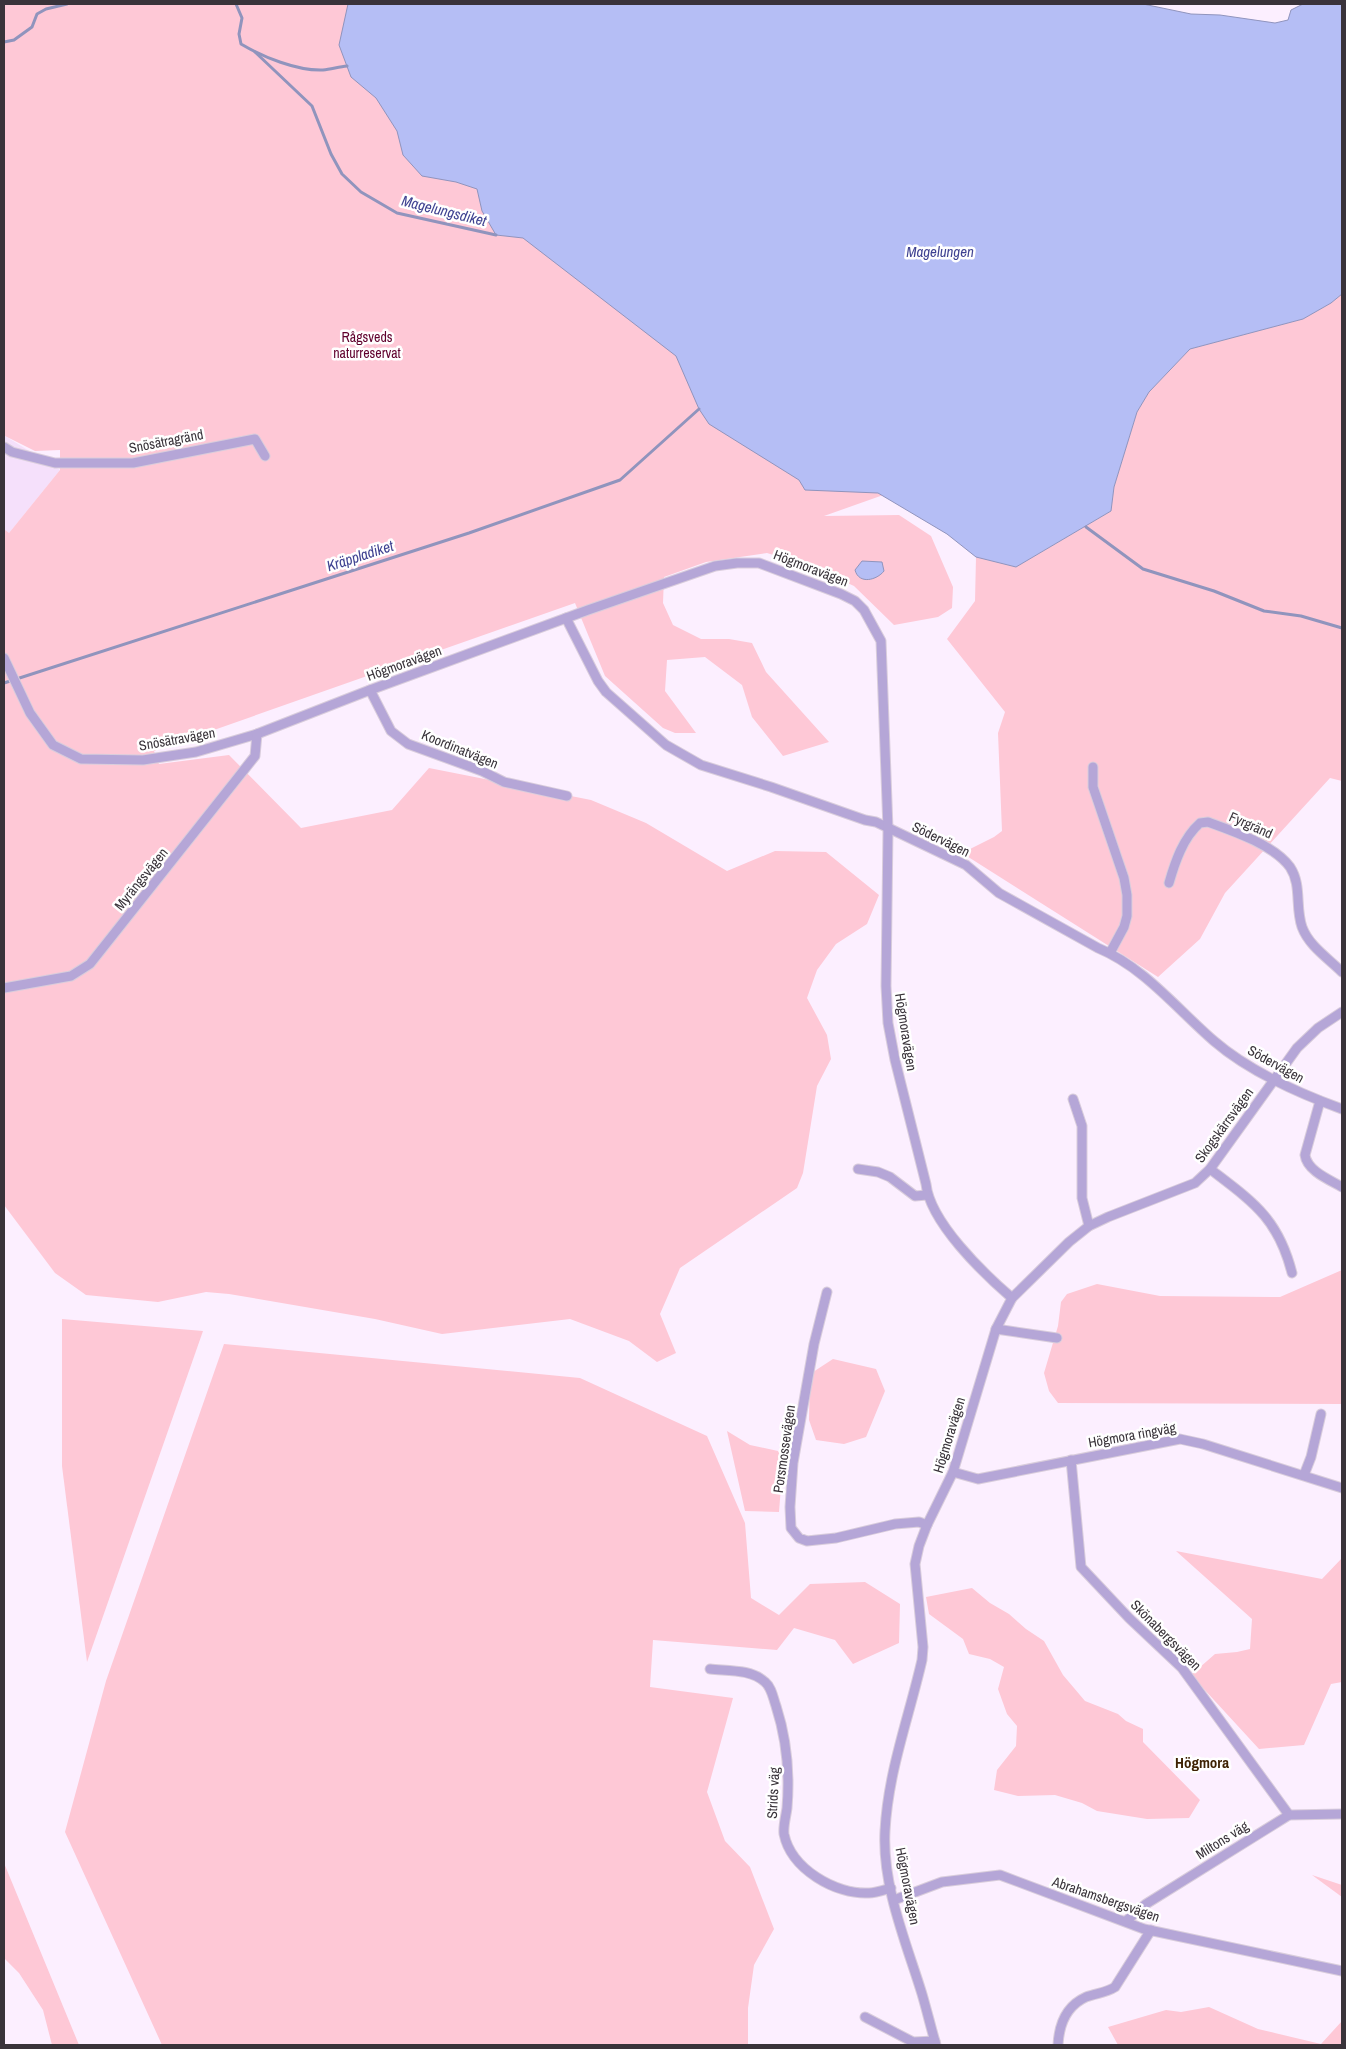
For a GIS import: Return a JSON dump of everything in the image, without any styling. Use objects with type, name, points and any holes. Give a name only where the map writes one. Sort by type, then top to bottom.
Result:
[{"type":"street","name":"Snösätragränd","points":[[4,447],[12,452],[55,463],[133,463],[255,439],[265,456]]},
{"type":"street","name":"Högmoravägen","points":[[257,734],[566,618],[715,566],[737,563],[760,563],[841,594],[855,601],[864,610],[881,641],[888,829],[886,986],[888,1023],[895,1060],[926,1184],[927,1195],[945,1228],[995,1283],[1012,1298],[1004,1310],[996,1329],[953,1472],[926,1525],[919,1546],[915,1564],[923,1647],[922,1660],[898,1746],[889,1789],[884,1832],[891,1888],[935,2043]]},
{"type":"street","name":"Södervägen","points":[[566,618],[598,681],[606,692],[638,722],[674,751],[701,766],[801,796],[865,820],[876,822],[966,865],[999,893],[1110,953],[1148,980],[1215,1042],[1237,1058],[1290,1088],[1342,1109]]},
{"type":"street","name":"Snösätravägen","points":[[4,658],[30,712],[53,745],[81,759],[143,760],[196,752],[257,734]]},
{"type":"street","name":"Koordinatvägen","points":[[370,690],[387,725],[400,739],[408,744],[466,764],[504,782],[567,796]]},
{"type":"street","name":"Myrängsvägen","points":[[4,988],[70,976],[90,964],[255,756],[257,734]]},
{"type":"street","points":[[1093,767],[1093,787],[1124,878],[1127,895],[1127,916],[1124,927],[1110,953]]},
{"type":"street","name":"Fyrgränd","points":[[1169,883],[1175,861],[1200,823],[1208,822],[1272,849],[1282,858],[1294,874],[1301,921],[1308,939],[1342,972]]},
{"type":"street","name":"Skogskärrsvägen","points":[[1012,1298],[1069,1242],[1089,1226],[1108,1216],[1195,1183],[1210,1169],[1274,1079],[1305,1040],[1318,1028],[1342,1012]]},
{"type":"street","points":[[1073,1099],[1082,1126],[1082,1198],[1089,1226]]},
{"type":"street","points":[[1320,1101],[1305,1155],[1306,1161],[1310,1168],[1342,1187]]},
{"type":"street","points":[[858,1169],[878,1172],[890,1177],[915,1196],[927,1195]]},
{"type":"street","points":[[1210,1169],[1252,1201],[1260,1210],[1283,1242],[1292,1273]]},
{"type":"street","name":"Porsmossevägen","points":[[827,1292],[814,1344],[794,1463],[790,1507],[791,1528],[799,1538],[807,1541],[836,1538],[895,1524],[918,1522],[926,1525]]},
{"type":"street","points":[[996,1329],[1057,1338]]},
{"type":"street","points":[[1304,1475],[1311,1458],[1321,1414]]},
{"type":"street","name":"Högmora ringväg","points":[[953,1472],[978,1479],[1180,1438],[1342,1488]]},
{"type":"street","name":"Skönabergsvägen","points":[[1071,1460],[1081,1567],[1129,1618],[1182,1668],[1289,1815]]},
{"type":"street","name":"Strids väg","points":[[710,1669],[746,1672],[764,1682],[771,1691],[783,1728],[788,1762],[787,1808],[784,1834],[791,1850],[803,1866],[820,1881],[850,1892],[870,1894],[891,1888]]},
{"type":"street","points":[[1289,1815],[1342,1814]]},
{"type":"street","name":"Miltons väg","points":[[1126,1921],[1146,1904],[1289,1815]]},
{"type":"street","name":"Abrahamsbergsvägen","points":[[894,1900],[942,1882],[1000,1875],[1150,1930],[1342,1970]]},
{"type":"street","points":[[1058,2045],[1062,2024],[1067,2011],[1073,2005],[1086,1998],[1115,1987],[1150,1930]]},
{"type":"street","points":[[865,2016],[913,2042],[935,2043]]},
{"type":"shaded area","points":[[4,367],[6,368],[5,436],[60,470],[9,533],[4,529]]},
{"type":"green space","name":"Rågsveds naturreservat","points":[[4,4],[542,4],[903,488],[824,516],[899,515],[931,536],[953,587],[952,608],[938,617],[894,625],[854,586],[815,568],[767,553],[706,562],[664,577],[663,603],[673,625],[701,639],[729,639],[752,643],[766,672],[829,742],[783,756],[752,717],[742,685],[705,657],[667,660],[665,691],[696,733],[675,733],[663,728],[605,676],[575,603],[154,751],[159,764],[229,755],[301,828],[392,810],[429,768],[591,800],[646,823],[727,871],[775,851],[826,852],[879,895],[867,924],[836,944],[817,970],[807,998],[827,1035],[831,1059],[817,1086],[803,1173],[797,1188],[680,1268],[660,1314],[676,1353],[657,1362],[629,1341],[570,1319],[442,1334],[375,1319],[229,1294],[206,1292],[158,1302],[86,1295],[55,1273],[4,1205],[4,529],[9,533],[60,470],[60,450],[35,451],[5,436]]},
{"type":"green space","points":[[1342,294],[1342,781],[1330,778],[1225,893],[1200,939],[1158,977],[962,853],[1002,831],[998,733],[1005,712],[947,639],[975,601],[976,557],[1016,567],[1111,511],[1114,487],[1137,412],[1149,392],[1190,349],[1303,319],[1331,303]]},
{"type":"green space","points":[[1342,1270],[1342,1404],[1058,1403],[1049,1391],[1044,1373],[1058,1326],[1061,1302],[1067,1294],[1097,1284],[1160,1296],[1280,1297]]},
{"type":"green space","points":[[62,1319],[203,1331],[87,1662],[62,1466]]},
{"type":"green space","points":[[224,1344],[580,1378],[707,1436],[745,1523],[751,1598],[779,1615],[810,1584],[865,1582],[900,1604],[899,1643],[853,1664],[835,1640],[794,1628],[777,1650],[653,1640],[650,1687],[733,1698],[707,1792],[725,1841],[750,1867],[774,1929],[754,1965],[748,2008],[748,2045],[162,2045],[65,1832],[106,1681]]},
{"type":"green space","points":[[833,1359],[876,1369],[885,1391],[866,1437],[844,1444],[816,1440],[809,1420],[810,1374]]},
{"type":"green space","points":[[727,1431],[750,1445],[778,1451],[783,1460],[779,1512],[745,1511]]},
{"type":"green space","points":[[1176,1551],[1322,1579],[1342,1558],[1342,1682],[1331,1684],[1304,1745],[1259,1749],[1191,1675],[1215,1654],[1250,1649],[1252,1619]]},
{"type":"green space","points":[[972,1588],[1044,1641],[1063,1675],[1085,1701],[1118,1714],[1126,1721],[1143,1729],[1143,1742],[1200,1800],[1189,1818],[1147,1819],[1097,1811],[1082,1803],[1055,1795],[1018,1796],[994,1790],[997,1770],[1016,1746],[1017,1726],[1007,1714],[998,1689],[1004,1667],[990,1659],[969,1654],[963,1639],[929,1614],[926,1597]]},
{"type":"green space","points":[[4,1863],[79,2045],[52,2045],[43,2010],[19,1973],[4,1958]]},
{"type":"green space","points":[[1312,1875],[1342,1885],[1342,1897]]},
{"type":"green space","points":[[1209,2007],[1258,2029],[1321,2044],[1342,2021],[1342,2045],[1118,2045],[1108,2027],[1166,2010],[1181,2012]]},
{"type":"water","name":"Magelungen","points":[[348,4],[1143,4],[1191,14],[1220,15],[1275,23],[1288,20],[1291,10],[1303,4],[1342,4],[1342,294],[1331,303],[1303,319],[1190,349],[1149,392],[1137,412],[1114,487],[1111,511],[1016,567],[976,557],[947,534],[878,493],[805,490],[799,480],[709,424],[699,409],[676,356],[523,238],[496,235],[482,211],[477,189],[456,182],[422,176],[403,155],[397,131],[376,98],[351,77],[339,45]]},
{"type":"water","points":[[862,561],[882,562],[884,571],[873,579],[860,578],[855,570]]},
{"type":"waterway","name":"Magelungsdiket","points":[[4,42],[14,40],[32,27],[37,14],[46,9],[67,4]]},
{"type":"waterway","name":"Magelungsdiket","points":[[236,4],[242,18],[239,34],[241,44],[259,54],[291,66],[313,70],[347,66]]},
{"type":"waterway","name":"Magelungsdiket","points":[[255,52],[312,106],[331,154],[342,174],[361,192],[397,213],[496,235]]},
{"type":"waterway","name":"Kräppladiket","points":[[4,683],[469,533],[620,480],[699,409]]},
{"type":"waterway","points":[[1086,527],[1143,569],[1214,591],[1264,611],[1301,616],[1342,628]]},
{"type":"district","name":"Högmora","points":[[1202,1763]]}]
